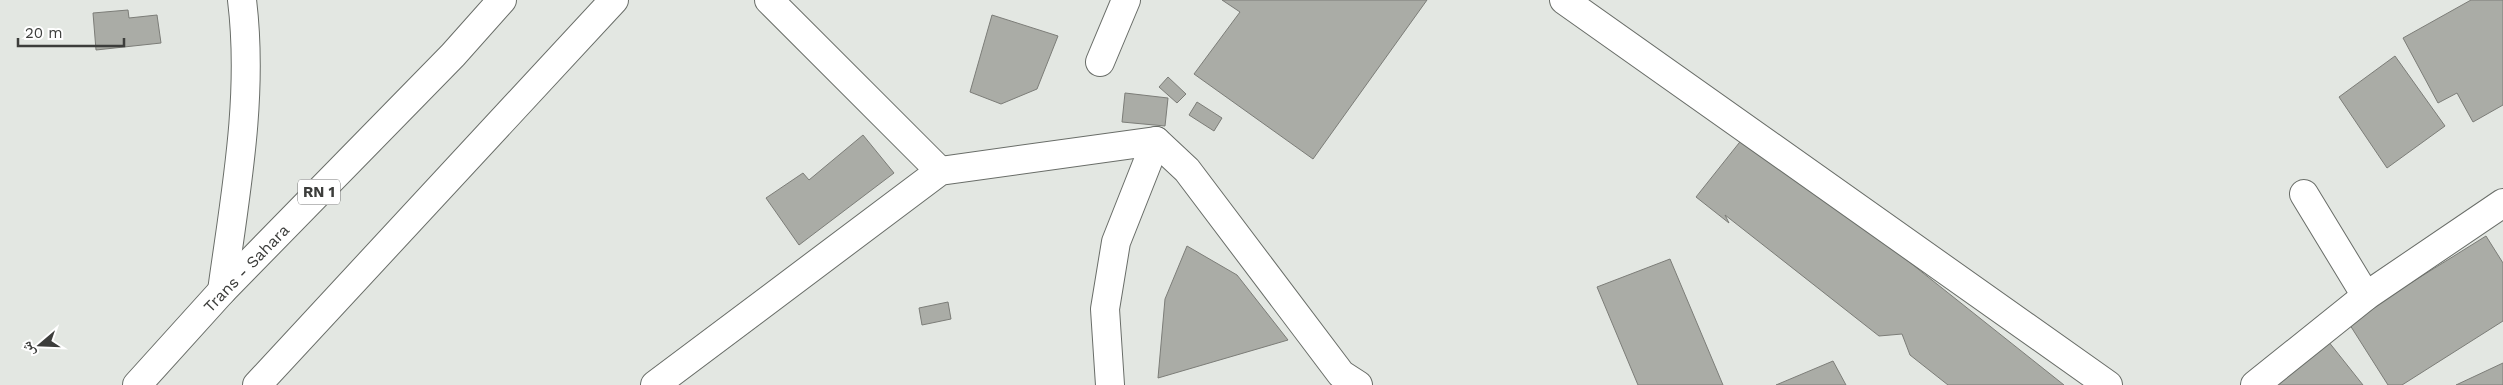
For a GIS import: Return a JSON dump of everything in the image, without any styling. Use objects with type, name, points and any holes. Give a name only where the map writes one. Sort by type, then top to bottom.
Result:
[{"type":"main road","points":[[222,291],[238,172],[246,86],[242,0]]},
{"type":"main road","points":[[454,54],[491,0]]},
{"type":"main road","name":"Trans - Sahara","points":[[137,385],[222,291],[454,54],[502,0]]},
{"type":"main road","points":[[257,385],[614,0]]},
{"type":"main road","points":[[770,0],[940,171]]},
{"type":"main road","points":[[1100,62],[1126,0]]},
{"type":"main road","points":[[1564,0],[2108,385]]},
{"type":"main road","points":[[1110,385],[1105,309],[1116,242],[1156,142]]},
{"type":"main road","points":[[655,385],[940,171],[1156,142],[1187,170],[1341,374],[1358,385]]},
{"type":"main road","points":[[2304,194],[2366,296]]},
{"type":"main road","points":[[2255,385],[2366,296],[2503,203]]},
{"type":"building","points":[[1222,0],[1427,0],[1313,159],[1194,74],[1240,12]]},
{"type":"building","points":[[2471,0],[2503,0],[2503,105],[2473,122],[2457,93],[2438,103],[2403,38]]},
{"type":"building","points":[[128,10],[129,18],[157,15],[161,43],[96,50],[93,13]]},
{"type":"building","points":[[992,15],[1058,36],[1037,89],[1001,104],[970,92]]},
{"type":"building","points":[[2395,56],[2445,126],[2387,168],[2339,97]]},
{"type":"building","points":[[1168,77],[1186,94],[1177,103],[1159,87]]},
{"type":"building","points":[[1125,93],[1168,98],[1165,126],[1122,122]]},
{"type":"building","points":[[1197,102],[1222,118],[1214,131],[1189,115]]},
{"type":"building","points":[[1747,133],[2064,385],[1948,385],[1910,355],[1902,334],[1879,336],[1725,215],[1729,223],[1696,197]]},
{"type":"building","points":[[863,135],[894,173],[799,245],[766,198],[803,173],[809,180]]},
{"type":"building","points":[[2486,236],[2503,263],[2503,321],[2402,385],[2388,385],[2348,322]]},
{"type":"building","points":[[1187,246],[1237,275],[1288,340],[1158,378],[1165,299]]},
{"type":"building","points":[[1670,259],[1723,385],[1638,385],[1597,287]]},
{"type":"building","points":[[948,302],[951,319],[922,325],[919,308]]},
{"type":"building","points":[[2328,341],[2363,385],[2274,385]]},
{"type":"building","points":[[1833,361],[1846,385],[1776,385]]},
{"type":"building","points":[[2503,363],[2503,385],[2456,385]]}]
